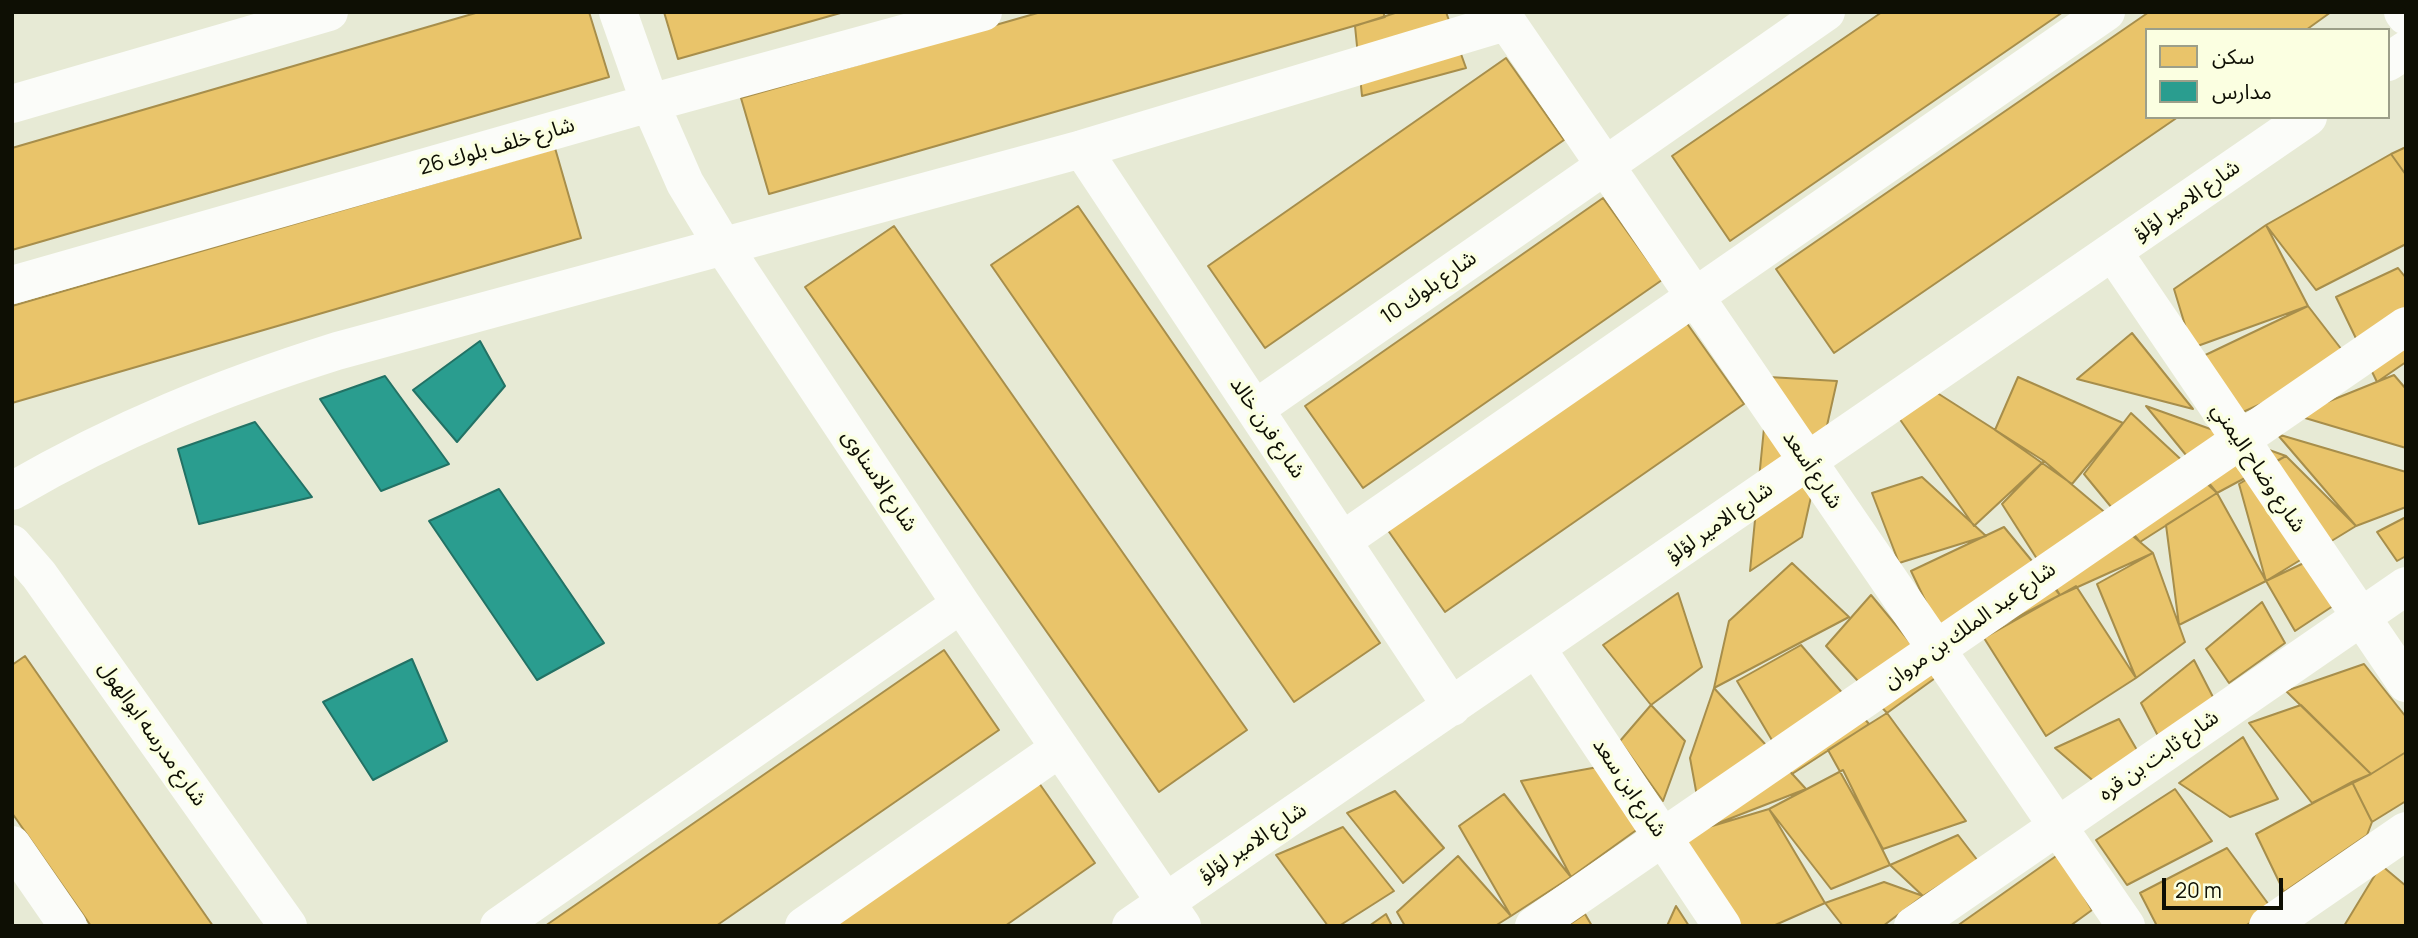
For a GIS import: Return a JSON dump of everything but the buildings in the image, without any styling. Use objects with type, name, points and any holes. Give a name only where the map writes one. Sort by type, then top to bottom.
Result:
[{"type":"street","points":[[12,104],[329,12]]},
{"type":"street","name":"شارع الاسناوى","points":[[618,12],[650,103],[685,183],[723,246],[961,604],[1174,914]]},
{"type":"street","name":"شارع خلف بلوك 26","points":[[12,285],[650,103],[983,12]]},
{"type":"street","name":"شارع بلوك 10","points":[[1255,409],[1826,12]]},
{"type":"street","points":[[1342,541],[2106,12]]},
{"type":"street","points":[[12,491],[153,416],[244,381],[337,351],[1082,149],[1503,17]]},
{"type":"street","name":"شارع أسعد","points":[[1503,17],[2126,926]]},
{"type":"street","points":[[2390,61],[2406,50]]},
{"type":"street","name":"شارع الامير لؤلؤ","points":[[1132,926],[1174,914],[1452,707],[2305,119]]},
{"type":"street","name":"شارع فرن خالد","points":[[1082,149],[1452,707]]},
{"type":"street","name":"شارع وضاح اليمني","points":[[2113,252],[2406,683]]},
{"type":"street","name":"شارع عبد الملك بن مروان","points":[[1534,926],[2406,326]]},
{"type":"street","name":"شارع مدرسه ابوالهول","points":[[12,544],[26,584],[288,926]]},
{"type":"street","name":"شارع ثابت بن قره","points":[[1913,926],[2406,586]]},
{"type":"street","points":[[499,926],[961,604]]},
{"type":"street","name":"شارع ابن سعد","points":[[1537,649],[1722,926]]},
{"type":"street","points":[[804,926],[1060,748]]},
{"type":"street","points":[[2268,926],[2406,831]]},
{"type":"street","points":[[12,845],[68,926]]}]
